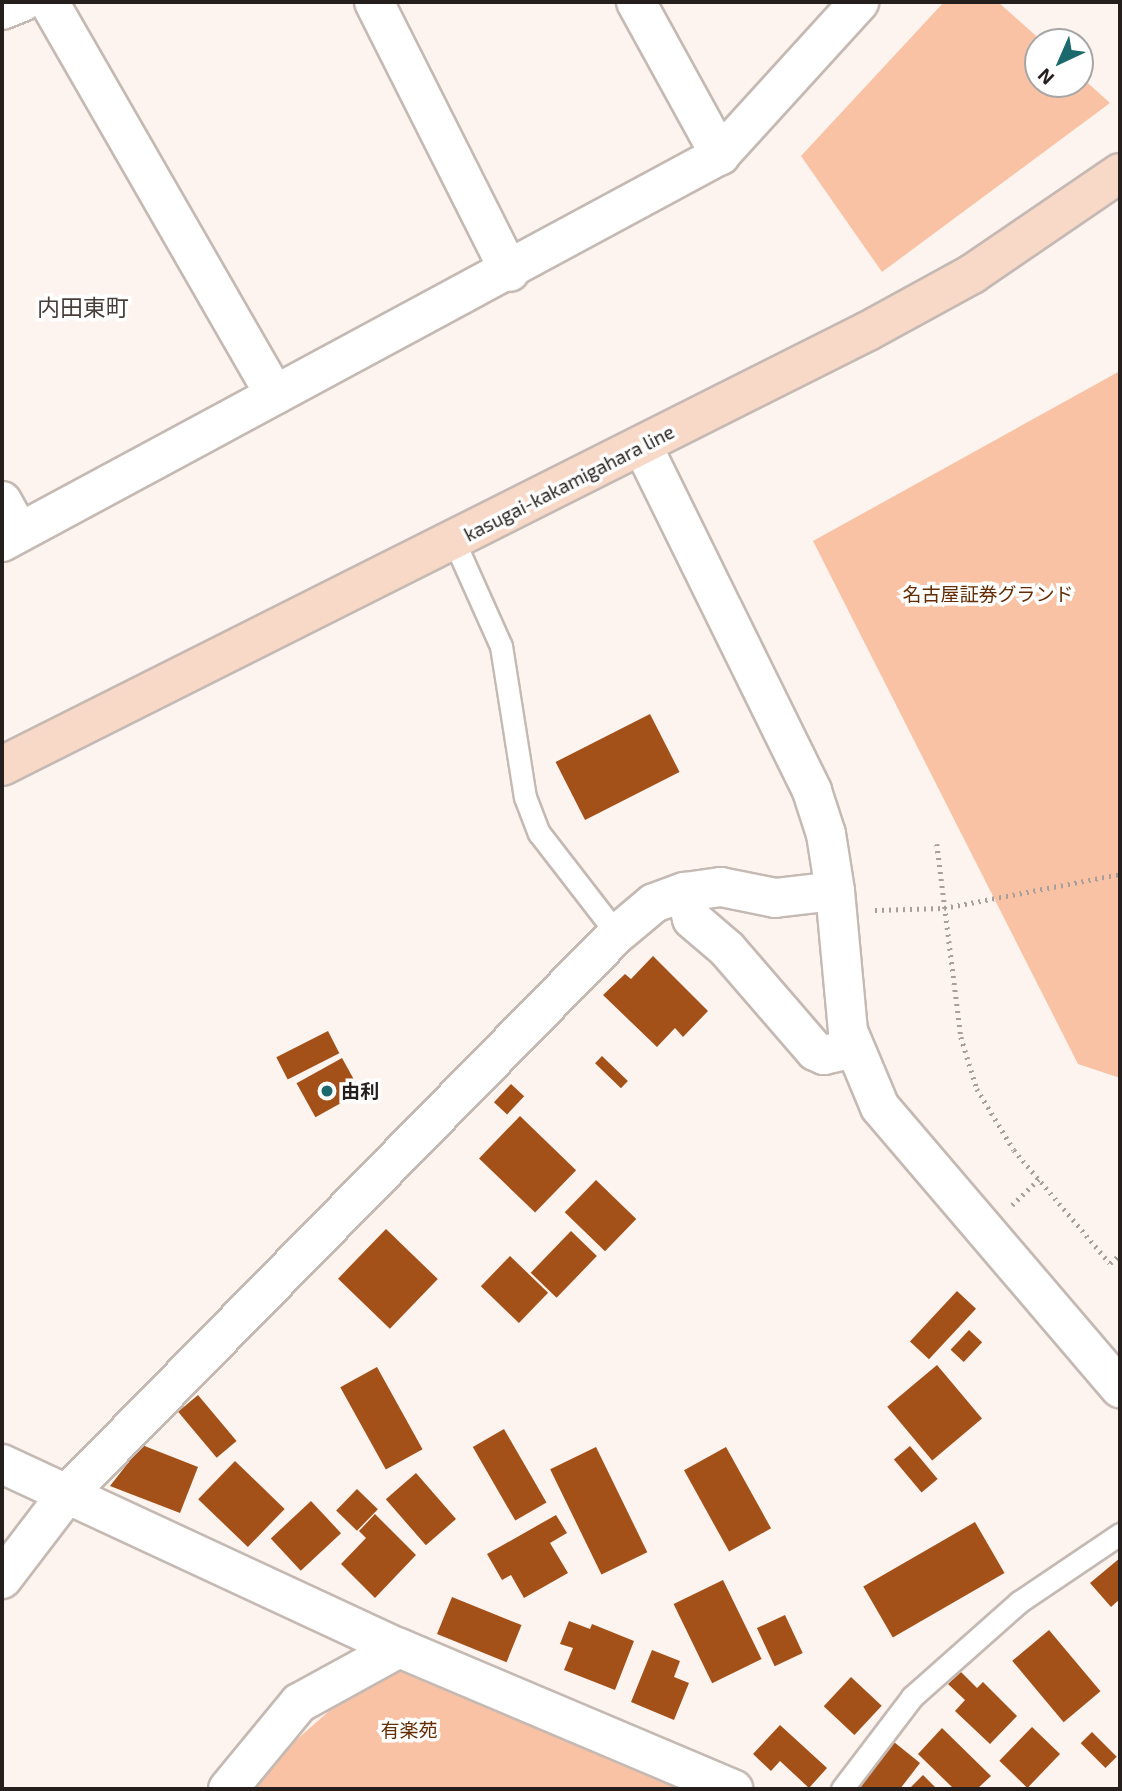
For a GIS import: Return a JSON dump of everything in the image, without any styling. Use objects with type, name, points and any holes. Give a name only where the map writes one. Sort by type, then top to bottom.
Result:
[{"type":"main road","name":"kasugai-kakamigahara line","points":[[2,766],[454,541],[972,274],[1120,173]]},
{"type":"street","points":[[2,10],[22,2]]},
{"type":"street","points":[[50,2],[275,395]]},
{"type":"street","points":[[374,2],[510,272]]},
{"type":"street","points":[[636,2],[720,155]]},
{"type":"street","points":[[8,525],[275,395],[510,272],[720,155],[859,2]]},
{"type":"street","points":[[642,445],[792,741],[826,834],[835,891],[848,1031],[880,1107],[909,1146],[1120,1388]]},
{"type":"street","points":[[2,1579],[54,1517],[66,1494],[617,934],[654,903],[685,892],[721,887],[775,898],[835,891]]},
{"type":"street","points":[[685,892],[692,919],[727,949],[816,1051],[824,1055],[854,1048]]},
{"type":"street","points":[[2,1464],[399,1648],[733,1789]]},
{"type":"street","points":[[228,1789],[299,1703],[399,1648]]},
{"type":"lane","points":[[454,541],[501,646],[525,797],[539,833],[617,934]]},
{"type":"lane","points":[[842,1789],[912,1697],[1019,1602],[1120,1534]]},
{"type":"path","points":[[937,844],[961,1037],[977,1089],[1014,1150],[1110,1263],[1120,1255]]},
{"type":"path","points":[[871,910],[944,908],[1120,874]]},
{"type":"path","points":[[1004,1212],[1039,1179]]},
{"type":"green space","points":[[944,2],[998,2],[1027,28],[1024,28],[1024,98],[1094,98],[1094,89],[1110,103],[882,272],[801,156]]},
{"type":"green space","name":"名古屋証券グランド","points":[[1120,371],[1120,1078],[1078,1064],[813,541]]},
{"type":"green space","name":"有楽苑","points":[[408,1665],[700,1789],[255,1789],[295,1741],[352,1691]]},
{"type":"building","points":[[650,714],[680,772],[585,820],[556,762]]},
{"type":"building","points":[[653,956],[708,1011],[683,1037],[675,1028],[657,1047],[603,995],[625,974],[631,979]]},
{"type":"building","points":[[328,1031],[339,1053],[288,1080],[276,1057]]},
{"type":"building","points":[[602,1056],[628,1081],[621,1088],[595,1063]]},
{"type":"building","points":[[342,1058],[361,1092],[315,1117],[297,1083]]},
{"type":"building","points":[[511,1084],[524,1096],[507,1115],[494,1102]]},
{"type":"building","points":[[520,1116],[576,1170],[535,1213],[479,1158]]},
{"type":"building","points":[[596,1180],[636,1219],[605,1251],[565,1212]]},
{"type":"building","points":[[386,1229],[438,1279],[390,1329],[338,1279]]},
{"type":"building","points":[[571,1231],[597,1256],[557,1298],[531,1273]]},
{"type":"building","points":[[510,1256],[548,1293],[519,1323],[481,1286]]},
{"type":"building","points":[[957,1291],[976,1309],[929,1359],[910,1341]]},
{"type":"building","points":[[969,1330],[982,1342],[964,1362],[951,1350]]},
{"type":"building","points":[[937,1365],[982,1419],[932,1460],[887,1407]]},
{"type":"building","points":[[377,1367],[423,1449],[386,1470],[340,1387]]},
{"type":"building","points":[[198,1395],[237,1441],[217,1458],[178,1412]]},
{"type":"building","points":[[504,1429],[546,1503],[515,1521],[473,1447]]},
{"type":"building","points":[[142,1445],[198,1467],[180,1513],[110,1486]]},
{"type":"building","points":[[910,1446],[938,1479],[922,1492],[894,1459]]},
{"type":"building","points":[[596,1447],[647,1552],[601,1575],[550,1469]]},
{"type":"building","points":[[726,1447],[771,1528],[729,1552],[684,1470]]},
{"type":"building","points":[[235,1461],[285,1509],[248,1547],[198,1499]]},
{"type":"building","points":[[416,1473],[456,1519],[426,1545],[386,1499]]},
{"type":"building","points":[[357,1489],[378,1509],[357,1531],[336,1511]]},
{"type":"building","points":[[311,1501],[341,1533],[301,1571],[271,1539]]},
{"type":"building","points":[[375,1514],[416,1555],[375,1598],[341,1564],[366,1538],[359,1531]]},
{"type":"building","points":[[556,1515],[567,1533],[550,1543],[568,1573],[524,1598],[511,1575],[502,1580],[487,1554]]},
{"type":"building","points":[[975,1522],[1004,1573],[893,1638],[863,1586]]},
{"type":"building","points":[[1120,1558],[1120,1599],[1111,1607],[1090,1583]]},
{"type":"building","points":[[723,1580],[762,1659],[712,1683],[674,1604]]},
{"type":"building","points":[[452,1597],[522,1625],[507,1662],[437,1634]]},
{"type":"building","points":[[785,1615],[803,1653],[775,1666],[757,1628]]},
{"type":"building","points":[[569,1621],[590,1629],[592,1624],[634,1641],[615,1690],[564,1670],[573,1648],[560,1644]]},
{"type":"building","points":[[1049,1630],[1100,1691],[1064,1722],[1012,1661]]},
{"type":"building","points":[[652,1650],[680,1661],[674,1677],[689,1683],[674,1720],[631,1702]]},
{"type":"building","points":[[961,1672],[977,1688],[983,1682],[1017,1716],[990,1744],[955,1711],[965,1700],[948,1684]]},
{"type":"building","points":[[851,1677],[882,1706],[854,1735],[824,1706]]},
{"type":"building","points":[[780,1725],[827,1768],[809,1788],[780,1761],[771,1771],[753,1754]]},
{"type":"building","points":[[1032,1727],[1060,1754],[1027,1788],[999,1761]]},
{"type":"building","points":[[942,1728],[991,1776],[977,1789],[954,1789],[918,1754]]},
{"type":"building","points":[[1092,1732],[1117,1757],[1105,1768],[1081,1743]]},
{"type":"building","points":[[894,1742],[920,1763],[900,1789],[856,1789]]},
{"type":"building","points":[[923,1775],[937,1789],[909,1789]]},
{"type":"place","name":"由利","points":[[327,1091]]},
{"type":"district","name":"内田東町","points":[[83,307]]}]
